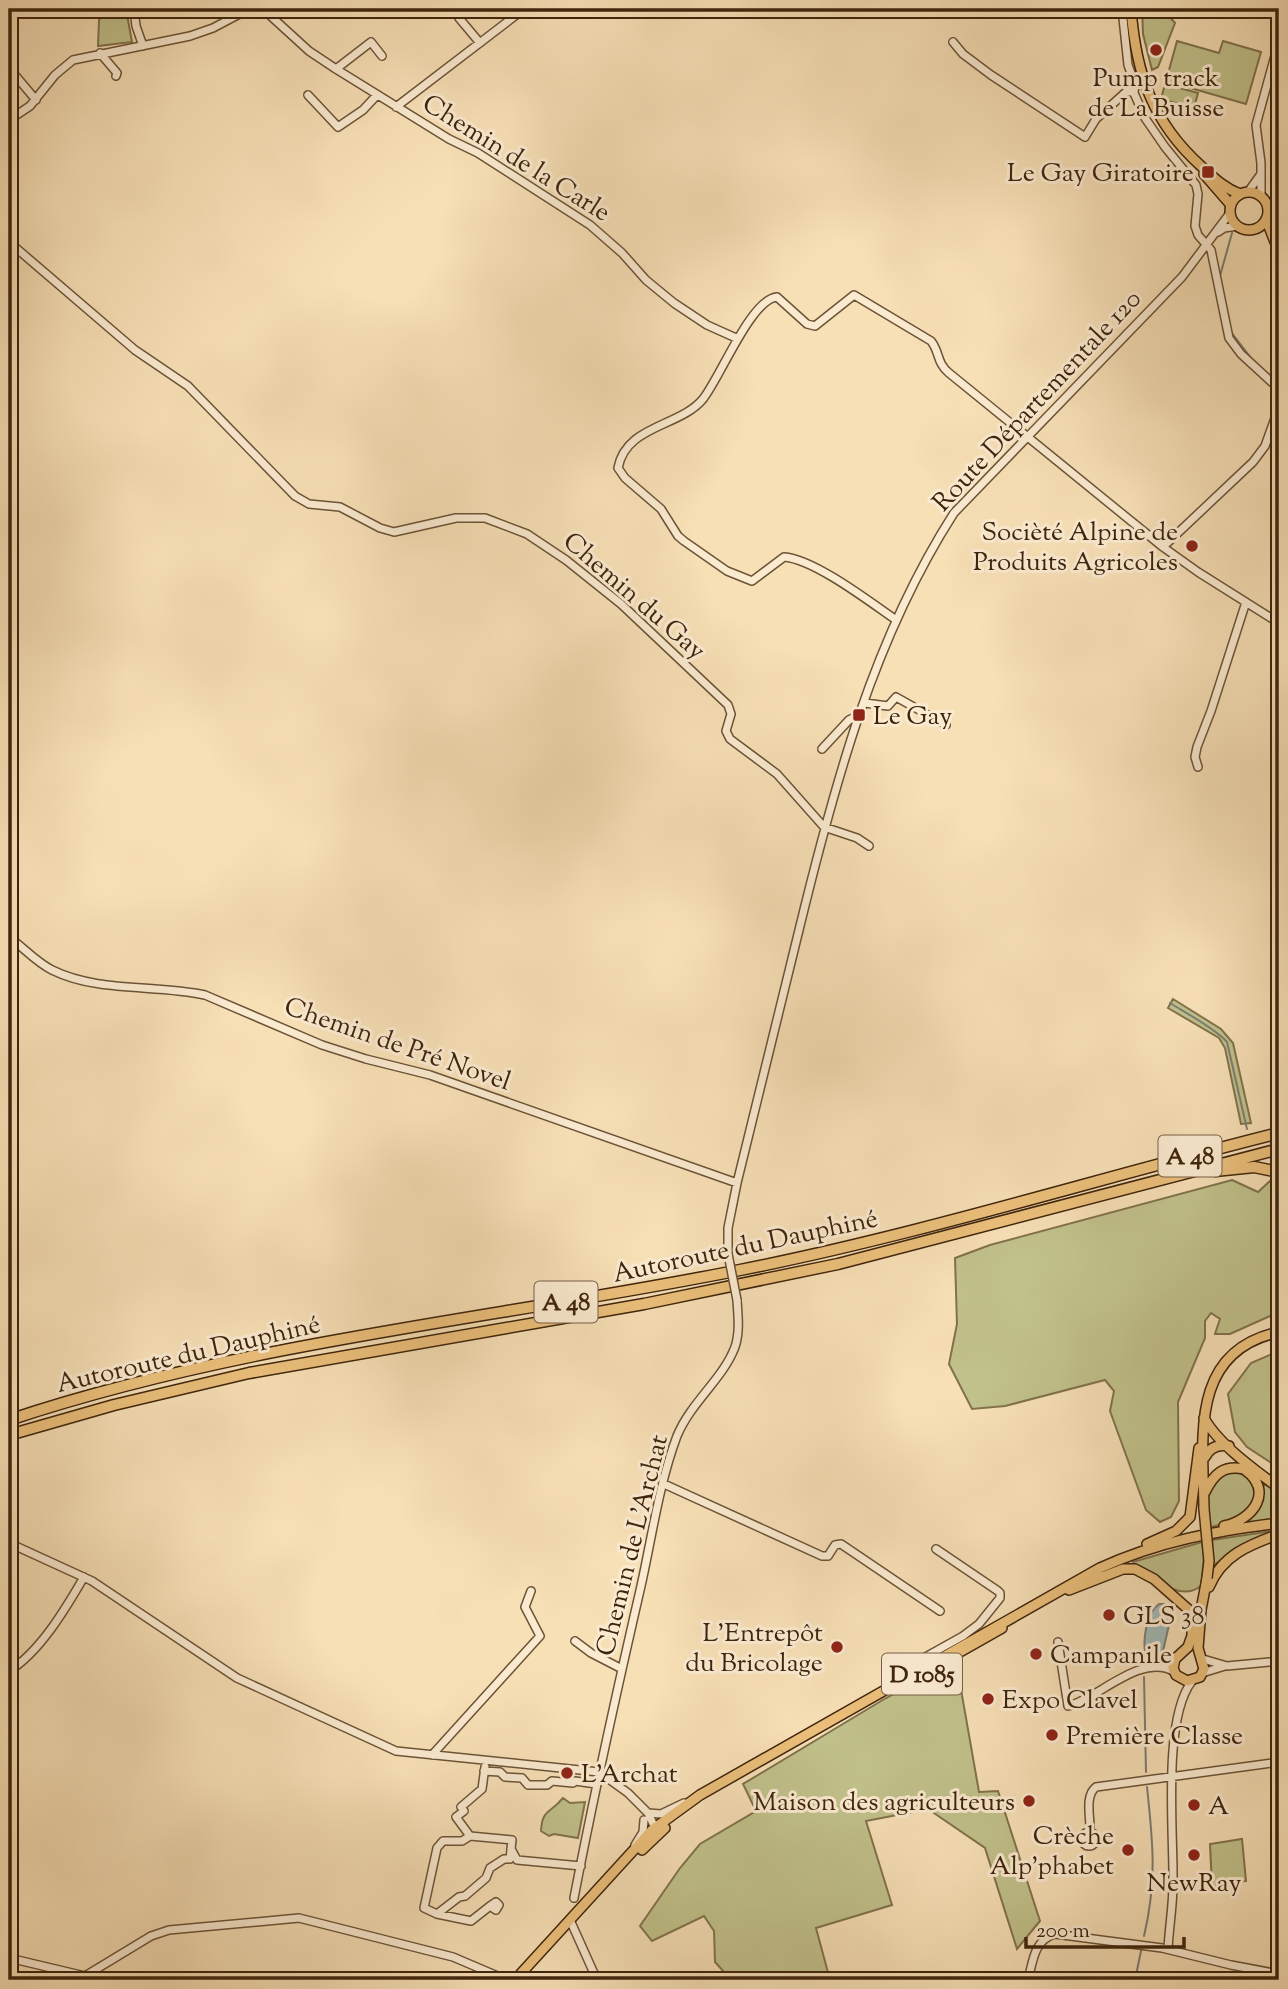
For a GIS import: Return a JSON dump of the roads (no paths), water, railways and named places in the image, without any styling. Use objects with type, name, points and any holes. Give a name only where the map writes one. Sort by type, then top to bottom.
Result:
[{"type":"highway","name":"Autoroute du Dauphiné","points":[[9,1420],[108,1390],[251,1356],[635,1290],[819,1253],[1279,1132]]},
{"type":"highway","name":"Autoroute du Dauphiné","points":[[9,1436],[114,1405],[260,1370],[643,1304],[812,1270],[1279,1149]]},
{"type":"highway","points":[[1143,1185],[1235,1168],[1254,1167],[1279,1172]]},
{"type":"main road","points":[[1131,9],[1135,53],[1144,86],[1164,123],[1224,195],[1238,226],[1253,229],[1269,240],[1279,252]]},
{"type":"main road","points":[[1196,161],[1222,185],[1261,196],[1267,204],[1266,219],[1279,252]]},
{"type":"main road","points":[[1230,209],[1244,193]]},
{"type":"main road","points":[[1253,229],[1261,226],[1266,219]]},
{"type":"main road","points":[[1122,1558],[1176,1531],[1190,1517],[1206,1400],[1212,1383],[1229,1359],[1254,1340],[1279,1332]]},
{"type":"main road","points":[[1204,1418],[1212,1431],[1279,1488]]},
{"type":"main road","points":[[1204,1418],[1204,1509],[1209,1560],[1201,1608],[1202,1673],[1192,1681],[1176,1674],[1174,1664],[1192,1634],[1201,1608],[1214,1575],[1224,1561],[1279,1531]]},
{"type":"main road","points":[[1204,1459],[1213,1447],[1229,1446]]},
{"type":"main road","points":[[1183,1538],[1242,1519],[1255,1507],[1259,1492],[1249,1473],[1244,1469],[1231,1467],[1212,1478],[1204,1494]]},
{"type":"main road","name":"D 1085","points":[[515,1980],[571,1923],[651,1824],[914,1672],[1122,1558],[1183,1538],[1279,1523]]},
{"type":"main road","name":"D 1085","points":[[523,1980],[651,1824],[704,1800],[1072,1585],[1124,1563],[1184,1544],[1279,1531]]},
{"type":"main road","points":[[1072,1585],[1123,1569],[1146,1573],[1189,1610],[1192,1616],[1192,1634]]},
{"type":"main road","points":[[1181,1653],[1201,1656]]},
{"type":"street","points":[[134,9],[135,26],[143,46]]},
{"type":"street","points":[[9,120],[36,100],[64,65],[73,60],[190,36],[214,28],[249,9]]},
{"type":"street","name":"Chemin de la Carle","points":[[263,9],[309,51],[336,69],[396,107],[478,153],[582,219],[610,240],[646,280],[674,303],[707,325],[736,338]]},
{"type":"street","points":[[471,9],[460,18],[480,43]]},
{"type":"street","points":[[396,107],[524,9]]},
{"type":"street","points":[[1122,9],[1128,65],[1135,83],[1134,93],[1145,118],[1196,186],[1198,194],[1195,226],[1198,235],[1210,241]]},
{"type":"street","points":[[1261,196],[1256,125],[1279,41]]},
{"type":"street","points":[[336,69],[371,42],[382,56]]},
{"type":"street","points":[[953,42],[963,54],[991,75],[1085,137],[1096,119],[1127,91],[1134,93]]},
{"type":"street","points":[[100,53],[117,73],[116,76]]},
{"type":"street","points":[[9,68],[36,100]]},
{"type":"street","points":[[308,95],[338,127],[363,110],[377,95]]},
{"type":"street","points":[[1244,193],[1261,174]]},
{"type":"street","name":"Route Départementale 120","points":[[802,919],[824,827],[859,717],[896,620],[935,542],[954,513],[1182,277],[1210,241],[1230,209]]},
{"type":"street","points":[[1210,241],[1224,228],[1238,226]]},
{"type":"street","points":[[1210,241],[1229,338],[1241,354],[1279,389]]},
{"type":"street","name":"Chemin du Gay","points":[[9,242],[135,350],[188,386],[295,496],[309,504],[340,507],[380,528],[394,532],[456,518],[475,518],[504,524],[527,534],[566,560],[621,604],[726,702],[732,714],[726,728],[728,737],[777,774],[824,827]]},
{"type":"street","points":[[896,620],[830,576],[792,557],[784,557],[752,581],[727,571],[678,536],[662,509],[625,478],[618,467],[620,459],[634,441],[699,403],[715,381],[736,338],[771,298],[777,297],[807,324],[816,326],[854,295],[931,341],[941,366],[1027,437],[1163,547],[1279,623]]},
{"type":"street","points":[[1163,547],[1253,462],[1265,446],[1279,407]]},
{"type":"street","points":[[1198,767],[1195,757],[1197,747],[1245,602]]},
{"type":"street","points":[[864,703],[888,706],[896,697],[946,725]]},
{"type":"street","points":[[822,749],[849,720],[859,717]]},
{"type":"street","points":[[824,827],[857,838],[869,846]]},
{"type":"street","name":"Chemin de L'Archat","points":[[574,1898],[599,1772],[677,1436],[685,1419],[718,1376],[734,1348],[739,1326],[728,1254],[727,1228],[802,919]]},
{"type":"street","name":"Chemin de Pré Novel","points":[[9,937],[52,970],[71,977],[101,985],[186,991],[205,995],[322,1045],[430,1075],[737,1183]]},
{"type":"street","points":[[664,1483],[822,1556],[828,1556],[835,1545],[841,1544],[940,1611]]},
{"type":"street","points":[[9,1544],[84,1577],[237,1678],[396,1751],[599,1772],[622,1788],[639,1805],[651,1824],[661,1814],[700,1795]]},
{"type":"street","points":[[901,1686],[914,1672],[911,1665],[979,1624],[1000,1598],[998,1591],[936,1549]]},
{"type":"street","points":[[9,1671],[24,1660],[67,1607],[84,1577]]},
{"type":"street","points":[[432,1755],[540,1636],[525,1607],[531,1591]]},
{"type":"street","points":[[575,1641],[591,1653],[622,1669]]},
{"type":"street","points":[[1058,1642],[1068,1706],[1132,1673],[1181,1653]]},
{"type":"street","points":[[1201,1656],[1227,1666]]},
{"type":"street","points":[[1202,1673],[1227,1666],[1279,1661]]},
{"type":"street","points":[[1148,1668],[1167,1668],[1176,1674],[1183,1694]]},
{"type":"street","points":[[1168,1949],[1173,1889],[1172,1778],[1175,1739],[1183,1694],[1192,1681]]},
{"type":"street","points":[[470,1836],[456,1817],[464,1811],[461,1807],[482,1789],[485,1760]]},
{"type":"street","points":[[1090,1832],[1088,1798],[1096,1787],[1279,1762]]},
{"type":"street","points":[[484,1771],[522,1778],[528,1785],[547,1785],[552,1781],[597,1784]]},
{"type":"street","points":[[437,1914],[486,1878],[490,1868],[504,1859],[510,1859],[512,1840],[470,1836],[462,1841],[443,1841],[437,1848],[424,1908],[437,1914],[471,1921],[490,1906]]},
{"type":"street","points":[[511,1849],[517,1860],[580,1866]]},
{"type":"street","points":[[9,1958],[85,1976],[151,1936],[169,1930],[299,1917],[453,1957],[507,1980]]},
{"type":"street","points":[[571,1923],[597,1980]]},
{"type":"street","points":[[1028,1980],[1038,1945],[1051,1935],[1168,1949],[1279,1974]]},
{"type":"water","points":[[1159,1604],[1164,1604],[1172,1612],[1163,1651],[1154,1658],[1146,1656],[1145,1636],[1151,1614]]},
{"type":"waterway","points":[[1220,276],[1232,233]]},
{"type":"waterway","points":[[1231,332],[1251,358]]},
{"type":"waterway","points":[[1170,1003],[1227,1042],[1247,1129]]},
{"type":"waterway","points":[[1144,1664],[1146,1656]]},
{"type":"waterway","points":[[1144,1677],[1146,1772]]},
{"type":"waterway","points":[[1144,1936],[1151,1898],[1153,1862],[1147,1787]]},
{"type":"waterway","points":[[1135,1980],[1141,1951]]},
{"type":"place","name":"Pump track de La Buisse","points":[[1156,50]]},
{"type":"place","name":"Le Gay Giratoire","points":[[1208,172]]},
{"type":"place","name":"Socièté Alpine de Produits Agricoles","points":[[1192,546]]},
{"type":"place","name":"Le Gay","points":[[859,715]]},
{"type":"place","name":"GLS 38","points":[[1109,1615]]},
{"type":"place","name":"L'Entrepôt du Bricolage","points":[[837,1647]]},
{"type":"place","name":"Campanile","points":[[1036,1654]]},
{"type":"place","name":"Expo Clavel","points":[[988,1699]]},
{"type":"place","name":"Première Classe","points":[[1052,1735]]},
{"type":"place","name":"L'Archat","points":[[567,1773]]},
{"type":"place","name":"Maison des agriculteurs","points":[[1029,1801]]},
{"type":"place","name":"A","points":[[1194,1805]]},
{"type":"place","name":"Crèche Alp'phabet","points":[[1128,1850]]},
{"type":"place","name":"NewRay","points":[[1194,1855]]}]
